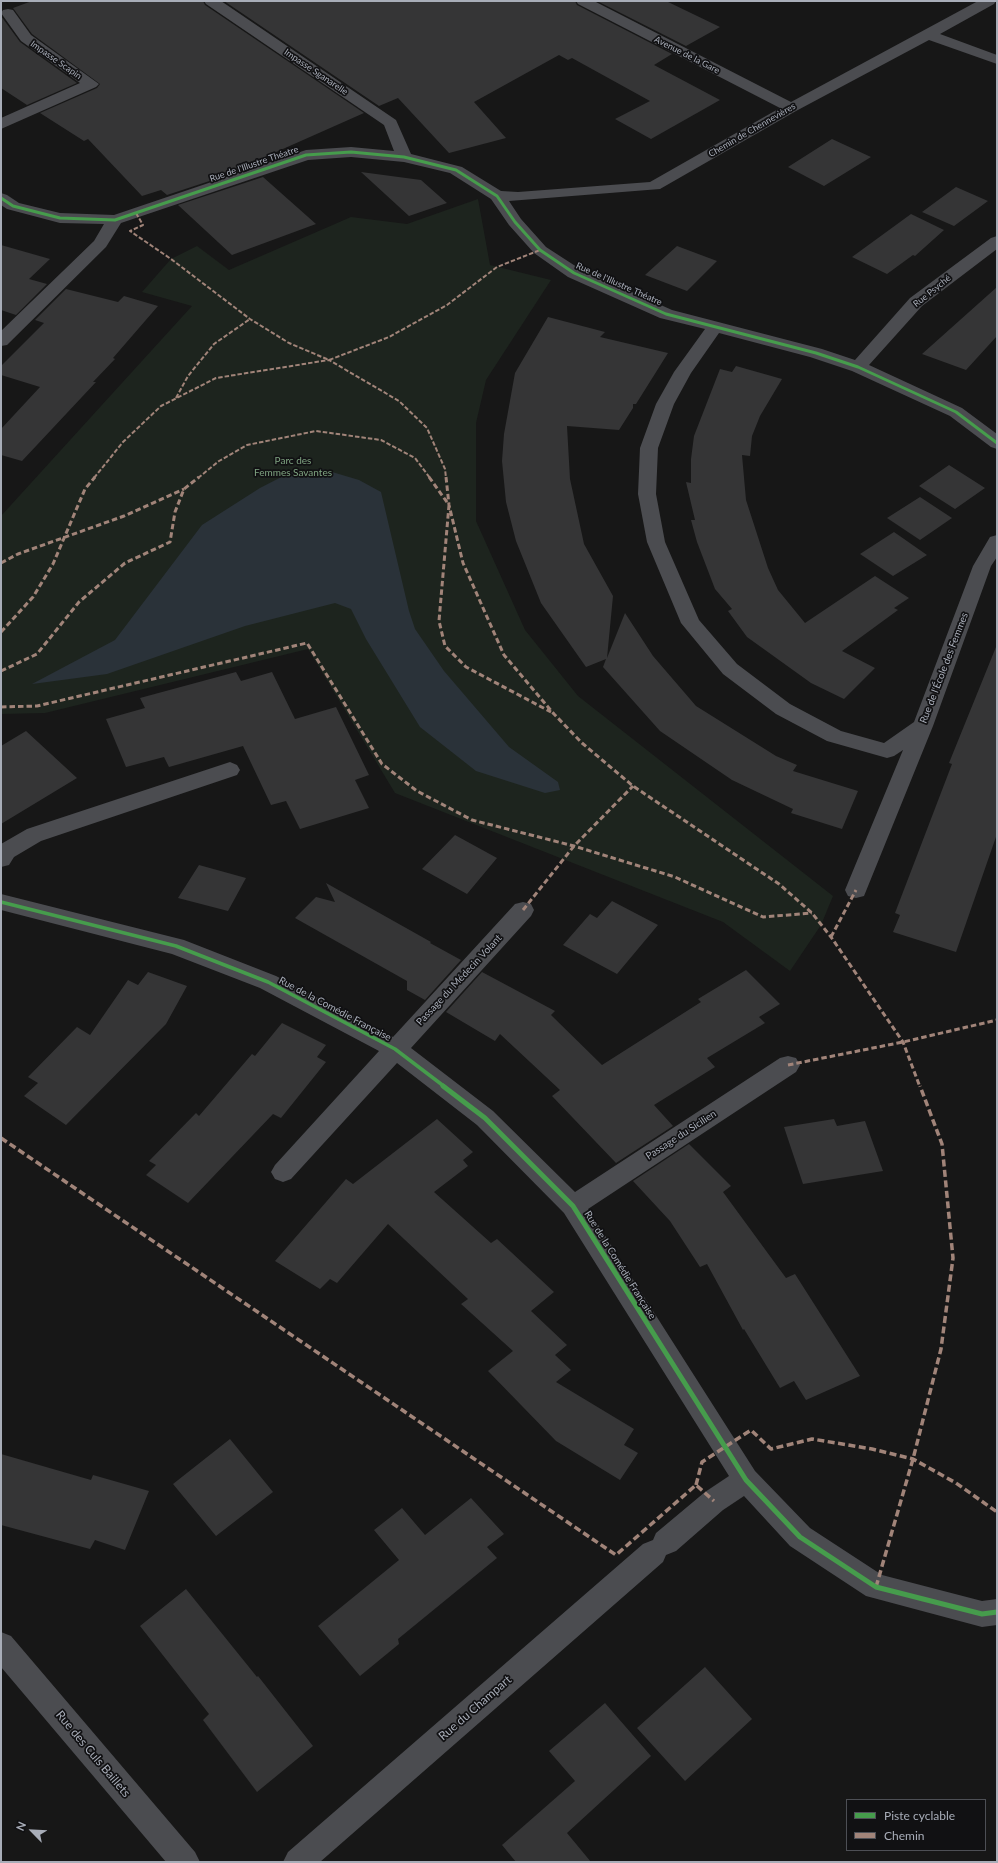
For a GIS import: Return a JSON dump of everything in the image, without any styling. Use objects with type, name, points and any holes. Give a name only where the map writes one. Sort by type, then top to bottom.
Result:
[{"type":"street","name":"Impasse Sganarelle","points":[[211,1],[391,123],[404,158]]},
{"type":"street","name":"Avenue de la Gare","points":[[583,1],[791,108]]},
{"type":"street","name":"Chemin de Chennevières","points":[[497,196],[518,197],[654,186],[791,108],[989,1]]},
{"type":"street","name":"Impasse Scapin","points":[[1,124],[91,84],[26,38],[8,13]]},
{"type":"street","points":[[927,34],[997,60]]},
{"type":"street","name":"Rue de l'Illustre Théatre","points":[[115,220],[306,155],[351,152],[404,158],[456,170],[497,196],[515,222],[540,250],[574,273],[666,314],[714,328],[816,353],[858,367],[956,412],[997,444]]},
{"type":"street","points":[[1,198],[13,206],[60,218],[115,220],[100,244],[1,341]]},
{"type":"street","name":"Rue Psyché","points":[[858,367],[916,302],[997,241]]},
{"type":"street","name":"Rue de l'École des Femmes","points":[[714,328],[683,372],[665,404],[649,448],[647,494],[656,542],[691,624],[730,669],[782,709],[834,736],[888,751],[923,726],[982,566],[997,541]]},
{"type":"street","points":[[856,890],[923,726]]},
{"type":"street","points":[[1,859],[6,851],[34,835],[230,770]]},
{"type":"street","name":"Rue de la Comédie Française","points":[[1,902],[176,946],[268,982],[395,1049],[485,1118],[573,1206],[746,1480],[800,1537],[876,1587],[982,1614],[997,1612]]},
{"type":"street","name":"Passage du Médecin Volant","points":[[283,1172],[523,910]]},
{"type":"street","name":"Passage du Sicilien","points":[[573,1206],[788,1065]]},
{"type":"street","name":"Rue du Champart","points":[[298,1862],[714,1501],[746,1480]]},
{"type":"street","name":"Rue des Culs Baillets","points":[[1,1646],[185,1862]]},
{"type":"green space","name":"Parc des Femmes Savantes","points":[[478,199],[490,265],[551,280],[486,380],[476,423],[476,521],[525,630],[578,696],[833,896],[821,925],[790,971],[723,922],[395,793],[308,649],[45,713],[1,714],[1,516],[192,306],[142,292],[171,259],[197,246],[229,270],[351,217],[407,224]]},
{"type":"shaded area","points":[[322,469],[359,480],[381,492],[409,611],[415,629],[444,671],[509,747],[558,782],[560,790],[545,793],[476,771],[420,727],[366,639],[351,609],[335,603],[245,626],[107,674],[32,684],[115,640],[202,525],[260,488],[291,472]]},
{"type":"building","points":[[32,1],[203,1],[205,5],[364,113],[249,164],[252,167],[167,195],[161,190],[142,196],[88,139],[84,141],[40,113],[97,88],[100,84],[32,34],[13,8]]},
{"type":"building","points":[[224,1],[575,1],[577,5],[672,54],[654,65],[720,100],[651,139],[615,119],[650,101],[572,58],[568,60],[559,55],[474,102],[506,138],[449,153],[398,98],[379,106]]},
{"type":"building","points":[[597,1],[666,1],[720,27],[686,46]]},
{"type":"building","points":[[1,16],[20,42],[77,83],[27,105],[1,88]]},
{"type":"building","points":[[832,139],[871,157],[824,186],[788,167]]},
{"type":"building","points":[[361,172],[421,180],[447,203],[409,216]]},
{"type":"building","points":[[263,177],[316,224],[232,255],[178,205]]},
{"type":"building","points":[[956,187],[988,201],[954,226],[922,212]]},
{"type":"building","points":[[911,214],[944,230],[915,256],[913,255],[887,274],[852,257]]},
{"type":"building","points":[[1,245],[50,259],[29,279],[47,284],[16,315],[1,310]]},
{"type":"building","points":[[677,246],[717,261],[687,291],[645,275]]},
{"type":"building","points":[[997,287],[997,336],[966,370],[922,354]]},
{"type":"building","points":[[66,289],[118,302],[124,296],[158,306],[113,358],[115,359],[93,382],[96,382],[22,461],[1,455],[1,429],[40,387],[1,375],[1,366],[44,323],[35,320]]},
{"type":"building","points":[[548,317],[605,332],[600,337],[668,353],[636,404],[633,404],[633,408],[619,430],[567,426],[570,479],[584,544],[613,596],[607,658],[625,613],[653,656],[696,706],[776,756],[797,765],[793,771],[858,791],[842,829],[791,813],[793,809],[732,780],[660,731],[603,667],[606,659],[586,667],[541,603],[516,541],[506,502],[502,461],[504,434],[515,373]]},
{"type":"building","points":[[736,366],[782,379],[760,416],[752,436],[750,456],[742,455],[746,500],[768,568],[778,590],[805,623],[875,576],[909,598],[894,608],[898,610],[842,651],[875,668],[844,699],[811,683],[747,637],[728,611],[732,609],[715,589],[697,542],[691,520],[695,520],[686,482],[691,483],[691,459],[694,436],[720,369],[732,372]]},
{"type":"building","points":[[949,465],[985,488],[955,509],[919,486]]},
{"type":"building","points":[[920,497],[952,518],[920,540],[887,518]]},
{"type":"building","points":[[894,532],[927,555],[893,576],[860,554]]},
{"type":"building","points":[[996,647],[997,834],[956,952],[893,932],[900,915],[895,913],[952,764],[949,763]]},
{"type":"building","points":[[236,672],[241,681],[272,672],[295,719],[336,707],[369,775],[355,780],[369,808],[300,829],[286,801],[271,805],[243,746],[169,767],[164,757],[126,767],[106,719],[145,708],[140,698]]},
{"type":"building","points":[[26,731],[77,778],[1,824],[1,746]]},
{"type":"building","points":[[455,835],[497,858],[467,894],[422,869]]},
{"type":"building","points":[[199,865],[246,878],[228,911],[178,898]]},
{"type":"building","points":[[326,883],[461,960],[425,1000],[407,990],[407,981],[295,918],[316,897],[335,902]]},
{"type":"building","points":[[612,901],[658,925],[617,974],[563,945],[590,914],[597,918]]},
{"type":"building","points":[[746,970],[780,1004],[759,1017],[765,1023],[707,1058],[715,1067],[654,1105],[673,1126],[616,1163],[552,1096],[560,1090],[500,1034],[495,1041],[446,1012],[482,972],[555,1011],[551,1015],[602,1065],[701,1002],[698,999]]},
{"type":"building","points":[[148,972],[187,986],[166,1024],[66,1125],[24,1096],[38,1083],[28,1077],[77,1027],[90,1035],[128,980],[138,985]]},
{"type":"building","points":[[282,1023],[326,1045],[317,1057],[326,1062],[281,1118],[273,1114],[188,1203],[146,1175],[156,1165],[149,1161],[196,1113],[199,1116],[252,1054],[255,1056]]},
{"type":"building","points":[[437,1119],[473,1152],[463,1160],[468,1166],[434,1192],[491,1243],[497,1239],[554,1292],[531,1311],[567,1345],[555,1355],[571,1370],[556,1382],[634,1429],[624,1445],[638,1453],[620,1480],[556,1441],[488,1371],[513,1351],[461,1304],[468,1299],[388,1224],[337,1283],[330,1279],[320,1289],[275,1261],[346,1179],[353,1184]]},
{"type":"building","points":[[834,1119],[837,1126],[865,1121],[883,1171],[803,1184],[784,1127]]},
{"type":"building","points":[[689,1144],[731,1186],[723,1192],[786,1278],[795,1274],[860,1376],[806,1400],[794,1381],[780,1388],[744,1329],[743,1330],[707,1264],[700,1267],[670,1221],[633,1181]]},
{"type":"building","points":[[230,1439],[273,1492],[216,1536],[173,1484]]},
{"type":"building","points":[[1,1454],[91,1480],[93,1475],[149,1491],[125,1550],[95,1540],[90,1549],[1,1525]]},
{"type":"building","points":[[471,1498],[504,1534],[487,1547],[497,1558],[398,1639],[399,1644],[360,1676],[318,1626],[399,1560],[374,1530],[402,1508],[425,1535]]},
{"type":"building","points":[[186,1589],[257,1677],[258,1676],[313,1746],[257,1792],[203,1720],[209,1714],[140,1626]]},
{"type":"building","points":[[705,1667],[752,1719],[685,1781],[637,1728]]},
{"type":"building","points":[[605,1703],[651,1756],[567,1833],[591,1862],[516,1862],[502,1845],[575,1781],[549,1751]]},
{"type":"marked path","points":[[136,213],[143,225],[130,231],[171,259],[250,319],[289,343],[329,360],[389,337],[447,305],[497,267],[540,250]]},
{"type":"marked path","points":[[176,398],[188,376],[214,344],[250,319]]},
{"type":"marked path","points":[[1,632],[33,597],[53,564],[85,489],[123,442],[161,406],[216,378],[329,360],[399,401],[427,428],[445,469],[449,505],[463,563],[504,655],[554,714],[582,743],[633,786],[779,884],[812,913],[831,937],[903,1042],[942,1144],[953,1258],[941,1349],[913,1459],[876,1587]]},
{"type":"marked path","points":[[1,671],[37,654],[79,602],[125,563],[170,542],[175,512],[184,489],[219,461],[247,445],[316,431],[381,440],[415,458],[449,505],[439,621],[445,646],[466,667],[551,712]]},
{"type":"marked path","points":[[1,563],[18,554],[124,516],[184,489]]},
{"type":"marked path","points":[[1,707],[37,706],[307,643],[382,764],[417,791],[472,820],[574,846],[675,877],[763,917],[812,913]]},
{"type":"marked path","points":[[523,910],[574,846],[633,786]]},
{"type":"marked path","points":[[831,937],[856,890]]},
{"type":"marked path","points":[[788,1065],[903,1042],[997,1020]]},
{"type":"marked path","points":[[1,1138],[616,1555],[696,1485],[714,1501]]},
{"type":"marked path","points":[[696,1485],[702,1462],[751,1430],[771,1449],[812,1439],[872,1449],[913,1459],[956,1483],[997,1512]]},
{"type":"cycle path","points":[[1,198],[13,206],[60,218],[115,220],[306,155],[351,152],[404,157],[456,170],[497,196],[515,222],[540,250],[574,273],[666,314],[816,353],[858,367],[956,412],[997,443]]},
{"type":"cycle path","points":[[1,902],[176,946],[268,982],[395,1049],[485,1118],[573,1206],[746,1480],[800,1537],[876,1587],[982,1614],[997,1612]]}]
